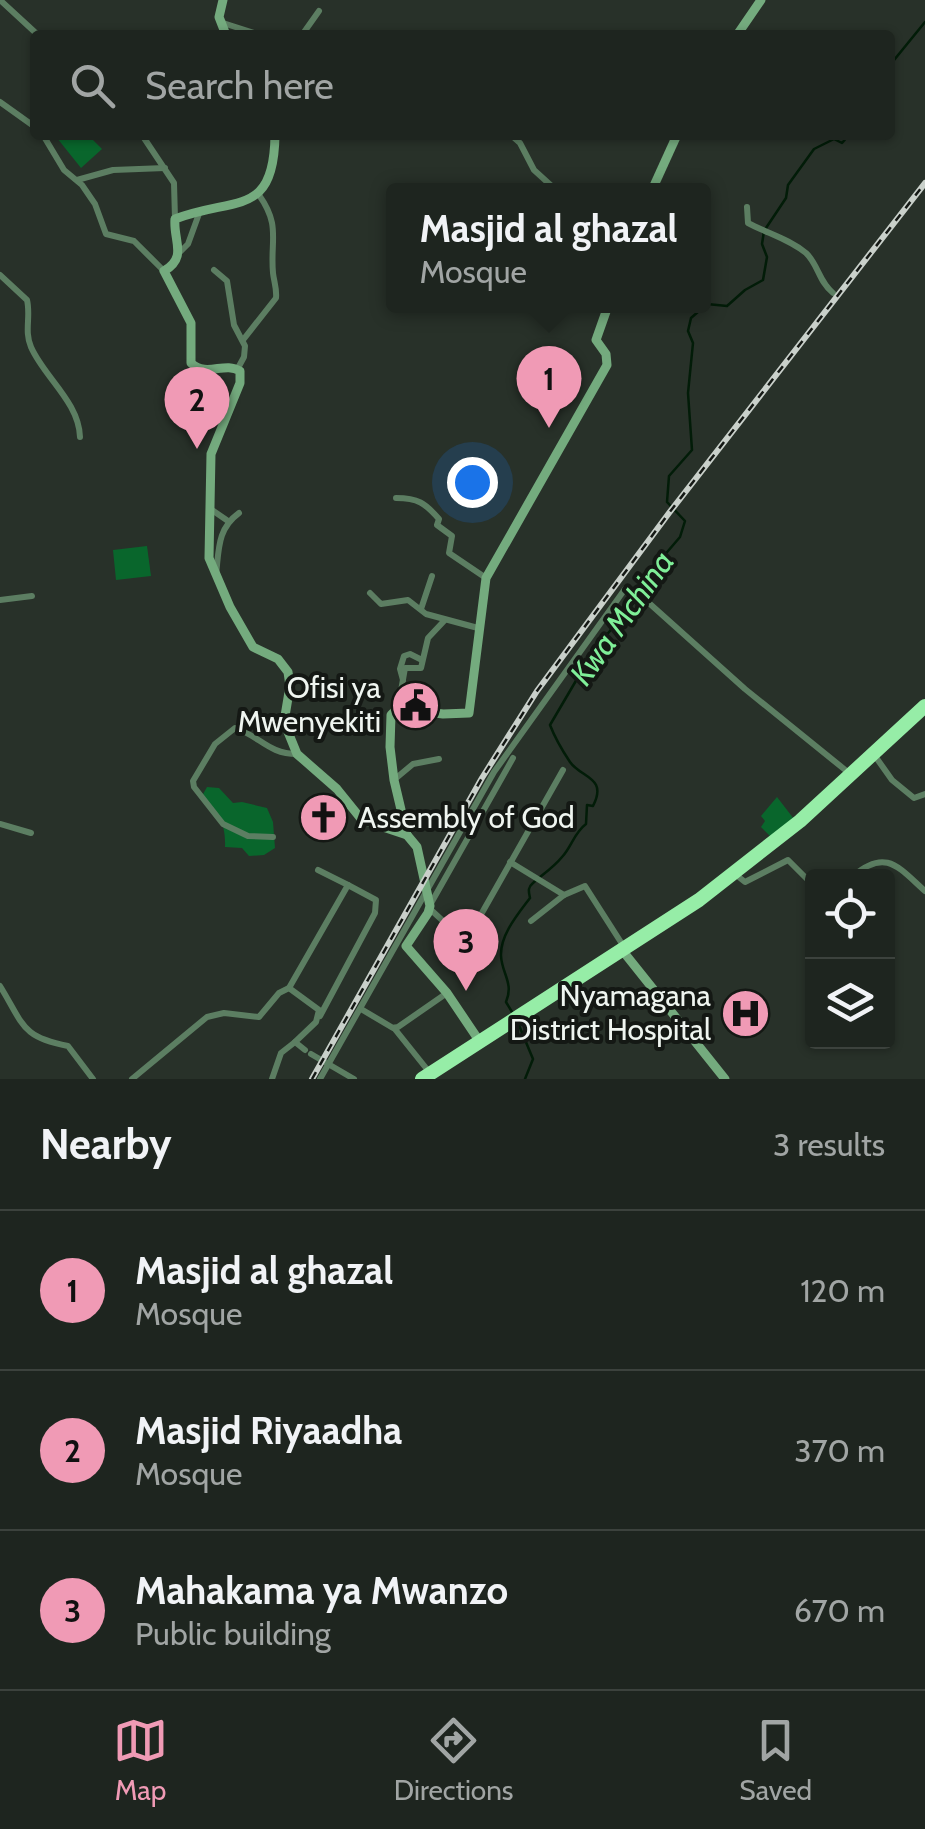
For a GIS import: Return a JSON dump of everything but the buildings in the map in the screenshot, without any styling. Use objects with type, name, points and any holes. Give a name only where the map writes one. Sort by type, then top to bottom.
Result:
[{"type":"highway","points":[[426,1076],[734,873],[852,776],[925,706]]},
{"type":"street","points":[[0,0],[33,30]]},
{"type":"street","points":[[223,0],[218,10],[224,30]]},
{"type":"street","points":[[740,30],[761,0]]},
{"type":"street","points":[[306,30],[319,11]]},
{"type":"street","points":[[222,23],[244,30]]},
{"type":"street","points":[[0,102],[30,123]]},
{"type":"street","points":[[46,140],[64,170],[77,180],[94,204],[106,234],[134,241],[164,271],[191,322],[191,363],[204,371],[238,368]]},
{"type":"street","points":[[145,140],[175,187],[180,252]]},
{"type":"street","points":[[175,219],[259,195],[271,174],[274,140]]},
{"type":"street","points":[[517,140],[534,170],[548,183]]},
{"type":"street","points":[[655,183],[676,140]]},
{"type":"street","points":[[77,180],[113,170],[165,168]]},
{"type":"street","points":[[243,340],[276,298],[271,250],[276,234],[259,195]]},
{"type":"street","points":[[747,207],[748,223],[790,240],[809,255],[822,284],[833,293]]},
{"type":"street","points":[[164,271],[173,266],[188,244],[200,210]]},
{"type":"street","points":[[214,270],[227,282],[244,357],[238,368],[240,382],[211,454],[208,552],[216,576],[253,648],[284,665],[290,686],[284,722],[297,754],[340,792],[360,818],[407,835],[418,847],[429,903],[480,955]]},
{"type":"street","points":[[0,275],[26,300],[29,342],[40,367],[66,400],[80,437]]},
{"type":"street","points":[[407,835],[394,780],[393,711],[398,708],[469,713],[486,578],[607,364],[606,354],[596,340],[606,313]]},
{"type":"street","points":[[396,498],[412,498],[427,504],[439,520],[438,525],[452,536],[449,554],[486,578]]},
{"type":"street","points":[[212,510],[228,522]]},
{"type":"street","points":[[216,576],[220,540],[228,522],[239,513]]},
{"type":"street","points":[[421,610],[432,576]]},
{"type":"street","points":[[480,1042],[447,993],[406,946],[494,772],[618,594],[625,589],[640,596],[852,776]]},
{"type":"street","points":[[370,593],[381,604],[408,600],[444,621],[478,628]]},
{"type":"street","points":[[0,600],[32,596]]},
{"type":"street","points":[[398,708],[404,656],[410,654],[422,660],[429,636],[444,621]]},
{"type":"street","points":[[273,836],[248,836],[223,824],[194,787],[194,781],[215,744],[233,729],[250,734],[277,753],[297,754]]},
{"type":"street","points":[[874,754],[905,794],[914,798],[925,794]]},
{"type":"street","points":[[320,1079],[513,758]]},
{"type":"street","points":[[394,780],[413,764],[440,759]]},
{"type":"street","points":[[466,942],[563,770]]},
{"type":"street","points":[[0,824],[31,834]]},
{"type":"street","points":[[734,873],[745,882],[788,860],[805,877]]},
{"type":"street","points":[[862,869],[870,862],[882,861],[905,873],[925,891]]},
{"type":"street","points":[[510,862],[564,895]]},
{"type":"street","points":[[272,1079],[281,1053],[319,1017],[378,905],[376,900],[318,870]]},
{"type":"street","points":[[132,1079],[208,1017],[224,1012],[259,1016],[279,993],[289,988],[348,885]]},
{"type":"street","points":[[531,922],[564,895],[585,886],[623,949],[725,1079]]},
{"type":"street","points":[[0,986],[30,1034],[52,1045],[68,1046],[93,1079]]},
{"type":"street","points":[[289,988],[319,1010],[319,1017]]},
{"type":"street","points":[[393,1028],[447,993]]},
{"type":"street","points":[[362,1008],[393,1028],[426,1076]]},
{"type":"street","points":[[295,1042],[354,1079]]},
{"type":"green space","points":[[59,140],[93,140],[102,149],[81,168]]},
{"type":"green space","points":[[147,546],[151,576],[116,580],[113,550]]},
{"type":"green space","points":[[207,787],[219,788],[233,803],[267,808],[273,822],[275,848],[264,855],[249,856],[242,848],[225,847],[220,819],[202,796]]},
{"type":"green space","points":[[777,797],[794,819],[771,837],[761,827],[765,821],[761,816]]},
{"type":"waterway","name":"Kwa Mchina","points":[[895,59],[925,22]]},
{"type":"waterway","name":"Kwa Mchina","points":[[711,304],[727,306],[763,280],[767,257],[762,244],[764,231],[786,198],[788,185],[814,149],[832,140]]},
{"type":"waterway","name":"Kwa Mchina","points":[[836,140],[845,140]]},
{"type":"waterway","name":"Kwa Mchina","points":[[512,1012],[506,1002],[509,989],[501,956],[503,940],[530,898],[530,887],[565,853],[586,824],[587,805],[593,806],[597,796],[595,784],[570,762],[550,725],[594,650],[656,574],[662,558],[680,537],[685,521],[667,502],[669,476],[692,450],[688,393],[693,343],[688,331],[697,313]]},
{"type":"waterway","name":"Kwa Mchina","points":[[518,1023],[533,1059],[525,1079]]},
{"type":"railway","points":[[312,1079],[482,778],[537,691],[669,513],[925,183]]},
{"type":"place","name":"Masjid al ghazal","points":[[549,428]]},
{"type":"place","name":"Masjid Riyaadha","points":[[197,449]]},
{"type":"place","name":"Ofisi ya Mwenyekiti","points":[[416,705]]},
{"type":"place","name":"Assembly of God","points":[[323,818]]},
{"type":"place","name":"Mahakama ya Mwanzo","points":[[466,991]]},
{"type":"place","name":"Nyamagana District Hospital","points":[[746,1013]]}]
